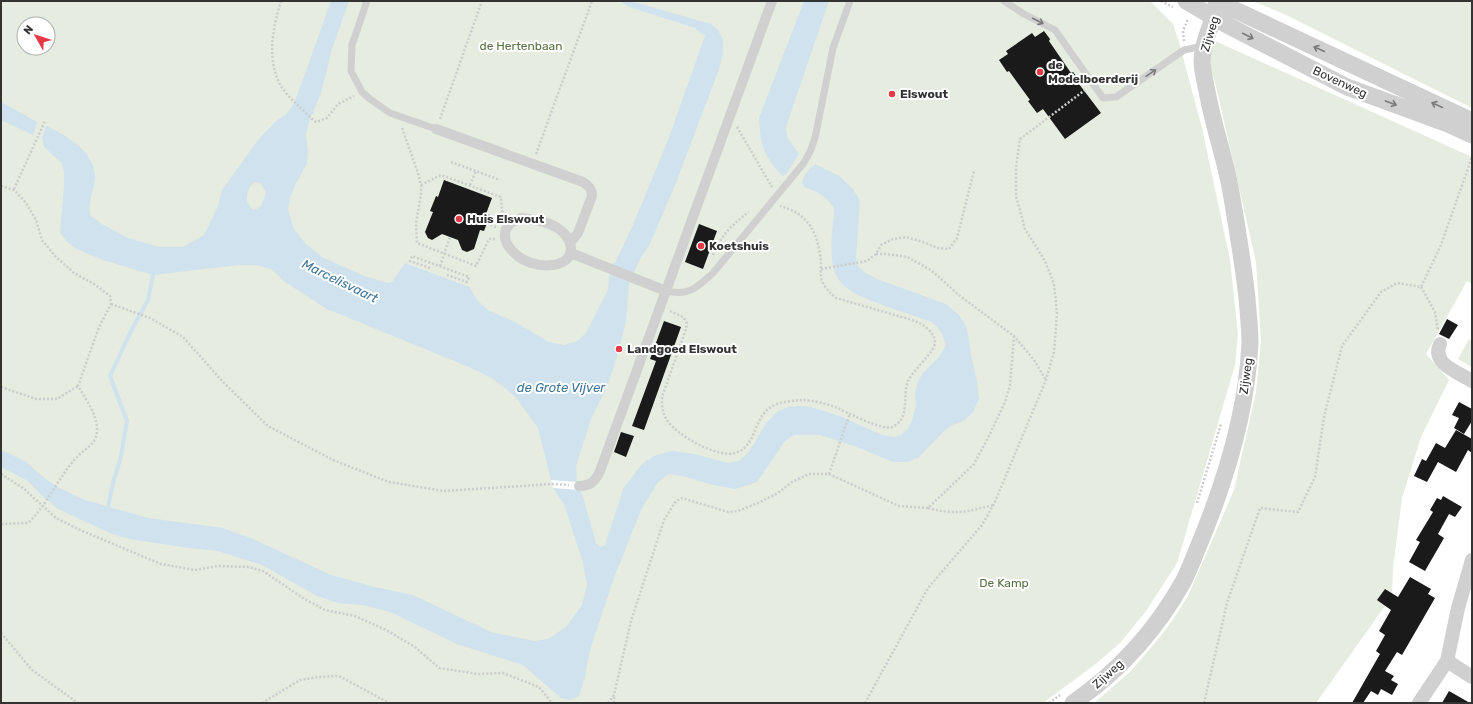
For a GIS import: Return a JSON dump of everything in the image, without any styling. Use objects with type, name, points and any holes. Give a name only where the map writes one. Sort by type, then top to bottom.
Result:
[{"type":"street","points":[[578,486],[589,485],[597,478],[772,1]]},
{"type":"street","points":[[1188,8],[1217,7]]},
{"type":"street","name":"Zijweg","points":[[1069,697],[1108,675],[1132,652],[1159,620],[1184,581],[1222,481],[1237,427],[1247,373],[1250,343],[1249,320],[1243,266],[1230,188],[1211,112],[1202,63],[1204,46],[1217,7]]},
{"type":"street","name":"Bovenweg","points":[[1217,7],[1472,121]]},
{"type":"street","name":"Bovenweg","points":[[1217,7],[1347,87],[1448,124],[1472,135]]},
{"type":"street","points":[[436,129],[582,182],[588,186],[592,190],[592,196],[565,262],[545,266],[529,262],[515,253],[508,246],[505,240],[506,230],[511,223],[521,218],[546,222],[559,228],[568,237],[570,248]]},
{"type":"street","points":[[570,248],[612,269],[666,291]]},
{"type":"street","points":[[1440,344],[1437,351],[1442,363],[1472,381]]},
{"type":"street","points":[[1419,703],[1447,661],[1458,608],[1472,560]]},
{"type":"street","points":[[1447,661],[1472,677]]},
{"type":"lane","points":[[367,1],[352,45],[350,70],[362,92],[370,100],[390,113],[436,129]]},
{"type":"lane","points":[[666,291],[684,293],[698,286],[713,273],[804,164],[810,152],[822,109],[833,48],[850,1]]},
{"type":"lane","points":[[1004,1],[1024,14],[1055,30],[1092,85],[1103,98],[1116,97],[1184,50],[1204,46]]},
{"type":"path","points":[[281,1],[274,27],[272,43],[274,63],[282,88],[316,122],[327,118],[338,104],[362,92]]},
{"type":"path","points":[[436,129],[482,1]]},
{"type":"path","points":[[532,164],[592,1]]},
{"type":"path","points":[[1184,50],[1183,30],[1188,8]]},
{"type":"path","points":[[865,703],[928,588],[982,525],[994,504],[1046,380],[1054,352],[1057,313],[1054,284],[1045,261],[1025,229],[1016,196],[1016,168],[1020,139],[1092,85]]},
{"type":"path","points":[[398,116],[421,185],[416,223],[417,243],[476,266],[489,239],[505,240]]},
{"type":"path","points":[[730,118],[741,133],[777,196],[789,208]]},
{"type":"path","points":[[14,190],[45,121]]},
{"type":"path","points":[[1421,287],[1440,245],[1472,157]]},
{"type":"path","points":[[451,162],[500,180]]},
{"type":"path","points":[[470,185],[476,171]]},
{"type":"path","points":[[660,306],[683,317],[687,323],[662,397],[662,408],[667,421],[692,442],[710,450],[734,454],[745,448],[750,441],[761,416],[770,407],[783,402],[805,400],[834,406],[850,414],[890,428],[897,424],[904,415],[907,383],[911,374],[935,345],[935,340],[932,333],[924,325],[912,320],[836,298],[826,289],[822,280],[821,269],[866,261],[876,254],[881,245],[893,239],[906,238],[920,241],[938,248],[949,249],[957,238],[974,171]]},
{"type":"path","points":[[421,185],[441,175],[501,197],[502,211],[514,222]]},
{"type":"path","points":[[1,186],[14,190],[26,203],[36,220],[42,240],[56,257],[74,273],[94,284],[110,296],[110,304],[99,327],[78,386],[57,399],[36,400],[1,387]]},
{"type":"path","points":[[440,266],[450,237]]},
{"type":"path","points":[[876,254],[907,257],[919,262],[931,270],[960,296],[1014,336],[1034,360],[1046,380]]},
{"type":"path","points":[[430,268],[410,261],[412,256],[469,277],[467,282],[447,275]]},
{"type":"path","points":[[1204,703],[1227,603],[1260,508],[1298,512],[1315,477],[1324,417],[1342,346],[1381,292],[1397,283],[1421,287]]},
{"type":"path","points":[[1421,287],[1435,312],[1440,344]]},
{"type":"path","points":[[110,304],[150,318],[183,337],[224,383],[268,426],[333,460],[389,482],[444,491],[552,484],[578,486]]},
{"type":"path","points":[[928,508],[974,464],[990,434],[1005,402],[1010,385],[1014,336]]},
{"type":"path","points":[[1,524],[28,523],[37,515],[60,480],[78,457],[90,446],[96,436],[95,417],[78,386]]},
{"type":"path","points":[[828,474],[850,414]]},
{"type":"path","points":[[1197,505],[1222,420]]},
{"type":"path","points":[[1,474],[23,488],[56,518],[80,530],[161,564],[195,570],[218,566],[249,567],[263,571],[303,598],[325,610],[355,616],[386,630],[415,647],[439,668],[478,674],[502,672],[539,687],[552,703]]},
{"type":"path","points":[[614,703],[614,695],[631,621],[664,520],[676,501],[682,498],[728,512],[738,511],[765,500],[778,493],[792,482],[810,474],[828,474],[898,506],[928,508],[952,512],[972,511],[994,504]]},
{"type":"path","points":[[1,633],[32,670],[78,703]]},
{"type":"path","points":[[262,703],[300,680],[339,676],[389,703]]},
{"type":"path","points":[[608,703],[614,695]]},
{"type":"path","points":[[1049,703],[1069,697]]},
{"type":"green space","name":"Landgoed Elswout","points":[[1,1],[1150,1],[1173,24],[1202,128],[1230,260],[1238,334],[1235,365],[1177,563],[1146,611],[1121,642],[1097,663],[1043,703],[1,703]]},
{"type":"green space","points":[[1253,1],[1472,1],[1472,108],[1284,14]]},
{"type":"green space","points":[[1215,41],[1472,157],[1472,284],[1467,281],[1426,354],[1449,380],[1421,437],[1402,498],[1393,568],[1392,596],[1316,703],[1094,703],[1130,672],[1170,624],[1188,596],[1234,490],[1256,392],[1261,341],[1256,262],[1215,82],[1208,61],[1209,51]]},
{"type":"green space","points":[[1469,339],[1472,341],[1472,367],[1458,359]]},
{"type":"water","points":[[331,1],[349,1],[331,52],[320,96],[309,122],[306,134],[308,152],[307,164],[296,183],[290,198],[288,210],[294,229],[306,244],[322,257],[364,276],[387,283],[392,282],[405,263],[469,287],[478,301],[488,310],[515,322],[549,342],[564,345],[577,341],[586,333],[608,290],[609,277],[633,225],[668,140],[705,36],[695,28],[629,7],[620,1],[630,1],[711,24],[718,30],[723,40],[723,53],[718,72],[676,183],[649,246],[640,259],[629,284],[626,321],[617,357],[607,387],[591,419],[576,466],[577,482],[584,500],[596,543],[600,547],[605,545],[624,487],[642,464],[654,456],[672,451],[695,454],[728,463],[739,461],[749,452],[767,422],[778,411],[788,407],[803,406],[818,409],[842,417],[882,435],[894,437],[901,435],[908,429],[916,406],[915,393],[918,381],[923,373],[939,357],[946,345],[945,341],[939,330],[932,322],[871,301],[849,290],[842,284],[834,271],[832,263],[834,209],[831,203],[821,194],[804,187],[802,182],[805,174],[815,164],[839,176],[853,189],[860,201],[856,258],[858,266],[864,272],[877,279],[946,304],[958,314],[965,324],[977,381],[979,399],[973,412],[965,420],[952,425],[943,432],[918,458],[907,462],[893,462],[857,447],[820,435],[794,435],[785,441],[757,482],[735,489],[713,485],[683,476],[668,474],[658,482],[641,510],[614,578],[593,641],[579,696],[569,700],[561,698],[523,665],[457,644],[390,612],[363,605],[338,603],[317,596],[262,565],[218,551],[129,539],[110,533],[58,509],[40,494],[28,481],[1,467],[1,450],[25,461],[44,478],[59,488],[85,500],[148,518],[223,528],[253,539],[331,575],[375,587],[413,595],[491,632],[534,641],[548,639],[566,627],[582,605],[587,585],[583,563],[564,504],[553,488],[538,428],[514,395],[493,379],[469,367],[327,309],[285,282],[271,269],[256,265],[239,265],[153,275],[103,260],[77,249],[66,241],[60,232],[64,171],[61,162],[44,147],[42,138],[46,126],[71,140],[85,152],[91,160],[95,178],[90,205],[90,215],[100,223],[128,238],[159,247],[183,247],[204,235],[218,206],[222,190],[258,140],[275,122],[285,115],[291,108],[297,96]],"holes":[[[255,182],[260,183],[266,191],[261,205],[254,210],[248,204],[247,196],[252,185]]]},
{"type":"water","points":[[804,1],[829,1],[786,127],[787,137],[799,154],[787,173],[783,176],[771,163],[764,150],[760,136],[759,118]]},
{"type":"water","points":[[1,102],[37,122],[33,135],[1,120]]},
{"type":"pier","points":[[551,480],[577,482],[580,490],[553,488]]},
{"type":"building","name":"de Modelboerderij","points":[[1044,31],[1050,39],[1049,41],[1071,73],[1073,72],[1081,82],[1079,84],[1101,113],[1065,139],[1043,109],[1037,113],[1028,101],[1030,100],[999,60],[1008,54],[1006,51],[1032,33],[1035,37]]},
{"type":"building","name":"Huis Elswout","points":[[444,180],[492,198],[486,214],[490,215],[484,231],[480,230],[474,249],[467,252],[462,250],[458,240],[442,234],[432,240],[428,238],[425,232],[433,212],[430,211],[436,196],[438,197]]},
{"type":"building","name":"Koetshuis","points":[[699,224],[717,231],[703,269],[685,262]]},
{"type":"building","points":[[1447,319],[1458,325],[1449,339],[1439,334]]},
{"type":"building","points":[[664,321],[681,327],[644,430],[632,426],[656,361],[650,359]]},
{"type":"building","points":[[1459,402],[1472,409],[1472,421],[1464,434],[1454,428],[1459,418],[1452,415]]},
{"type":"building","points":[[1456,430],[1472,439],[1472,453],[1468,450],[1456,472],[1438,462],[1427,482],[1414,476],[1422,459],[1426,461],[1436,443],[1445,448]]},
{"type":"building","points":[[621,432],[634,436],[626,457],[614,452]]},
{"type":"building","points":[[1443,496],[1462,507],[1455,517],[1449,514],[1438,534],[1444,538],[1425,571],[1409,562],[1420,542],[1416,540],[1433,512],[1430,510],[1437,498],[1441,500]]},
{"type":"building","points":[[1410,577],[1431,589],[1428,594],[1435,598],[1402,655],[1397,652],[1385,671],[1394,676],[1391,680],[1398,684],[1392,695],[1381,689],[1378,695],[1371,691],[1363,703],[1352,703],[1380,654],[1376,651],[1385,635],[1379,631],[1391,610],[1377,600],[1385,589],[1398,597]]},
{"type":"building","points":[[1449,691],[1470,703],[1442,703]]},
{"type":"waterway","points":[[108,508],[112,487],[121,456],[127,421],[110,376],[131,331],[148,300],[153,275]]},
{"type":"place","name":"de Modelboerderij","points":[[1040,72]]},
{"type":"place","name":"Elswout","points":[[892,94]]},
{"type":"place","name":"Huis Elswout","points":[[459,219]]},
{"type":"place","name":"Koetshuis","points":[[701,246]]},
{"type":"place","name":"Landgoed Elswout","points":[[619,349]]},
{"type":"park label","name":"de Hertenbaan","points":[[521,46]]},
{"type":"park label","name":"De Kamp","points":[[1004,583]]},
{"type":"water label","name":"Marcelisvaart","points":[[340,281]]},
{"type":"water label","name":"de Grote Vijver","points":[[561,387]]}]
